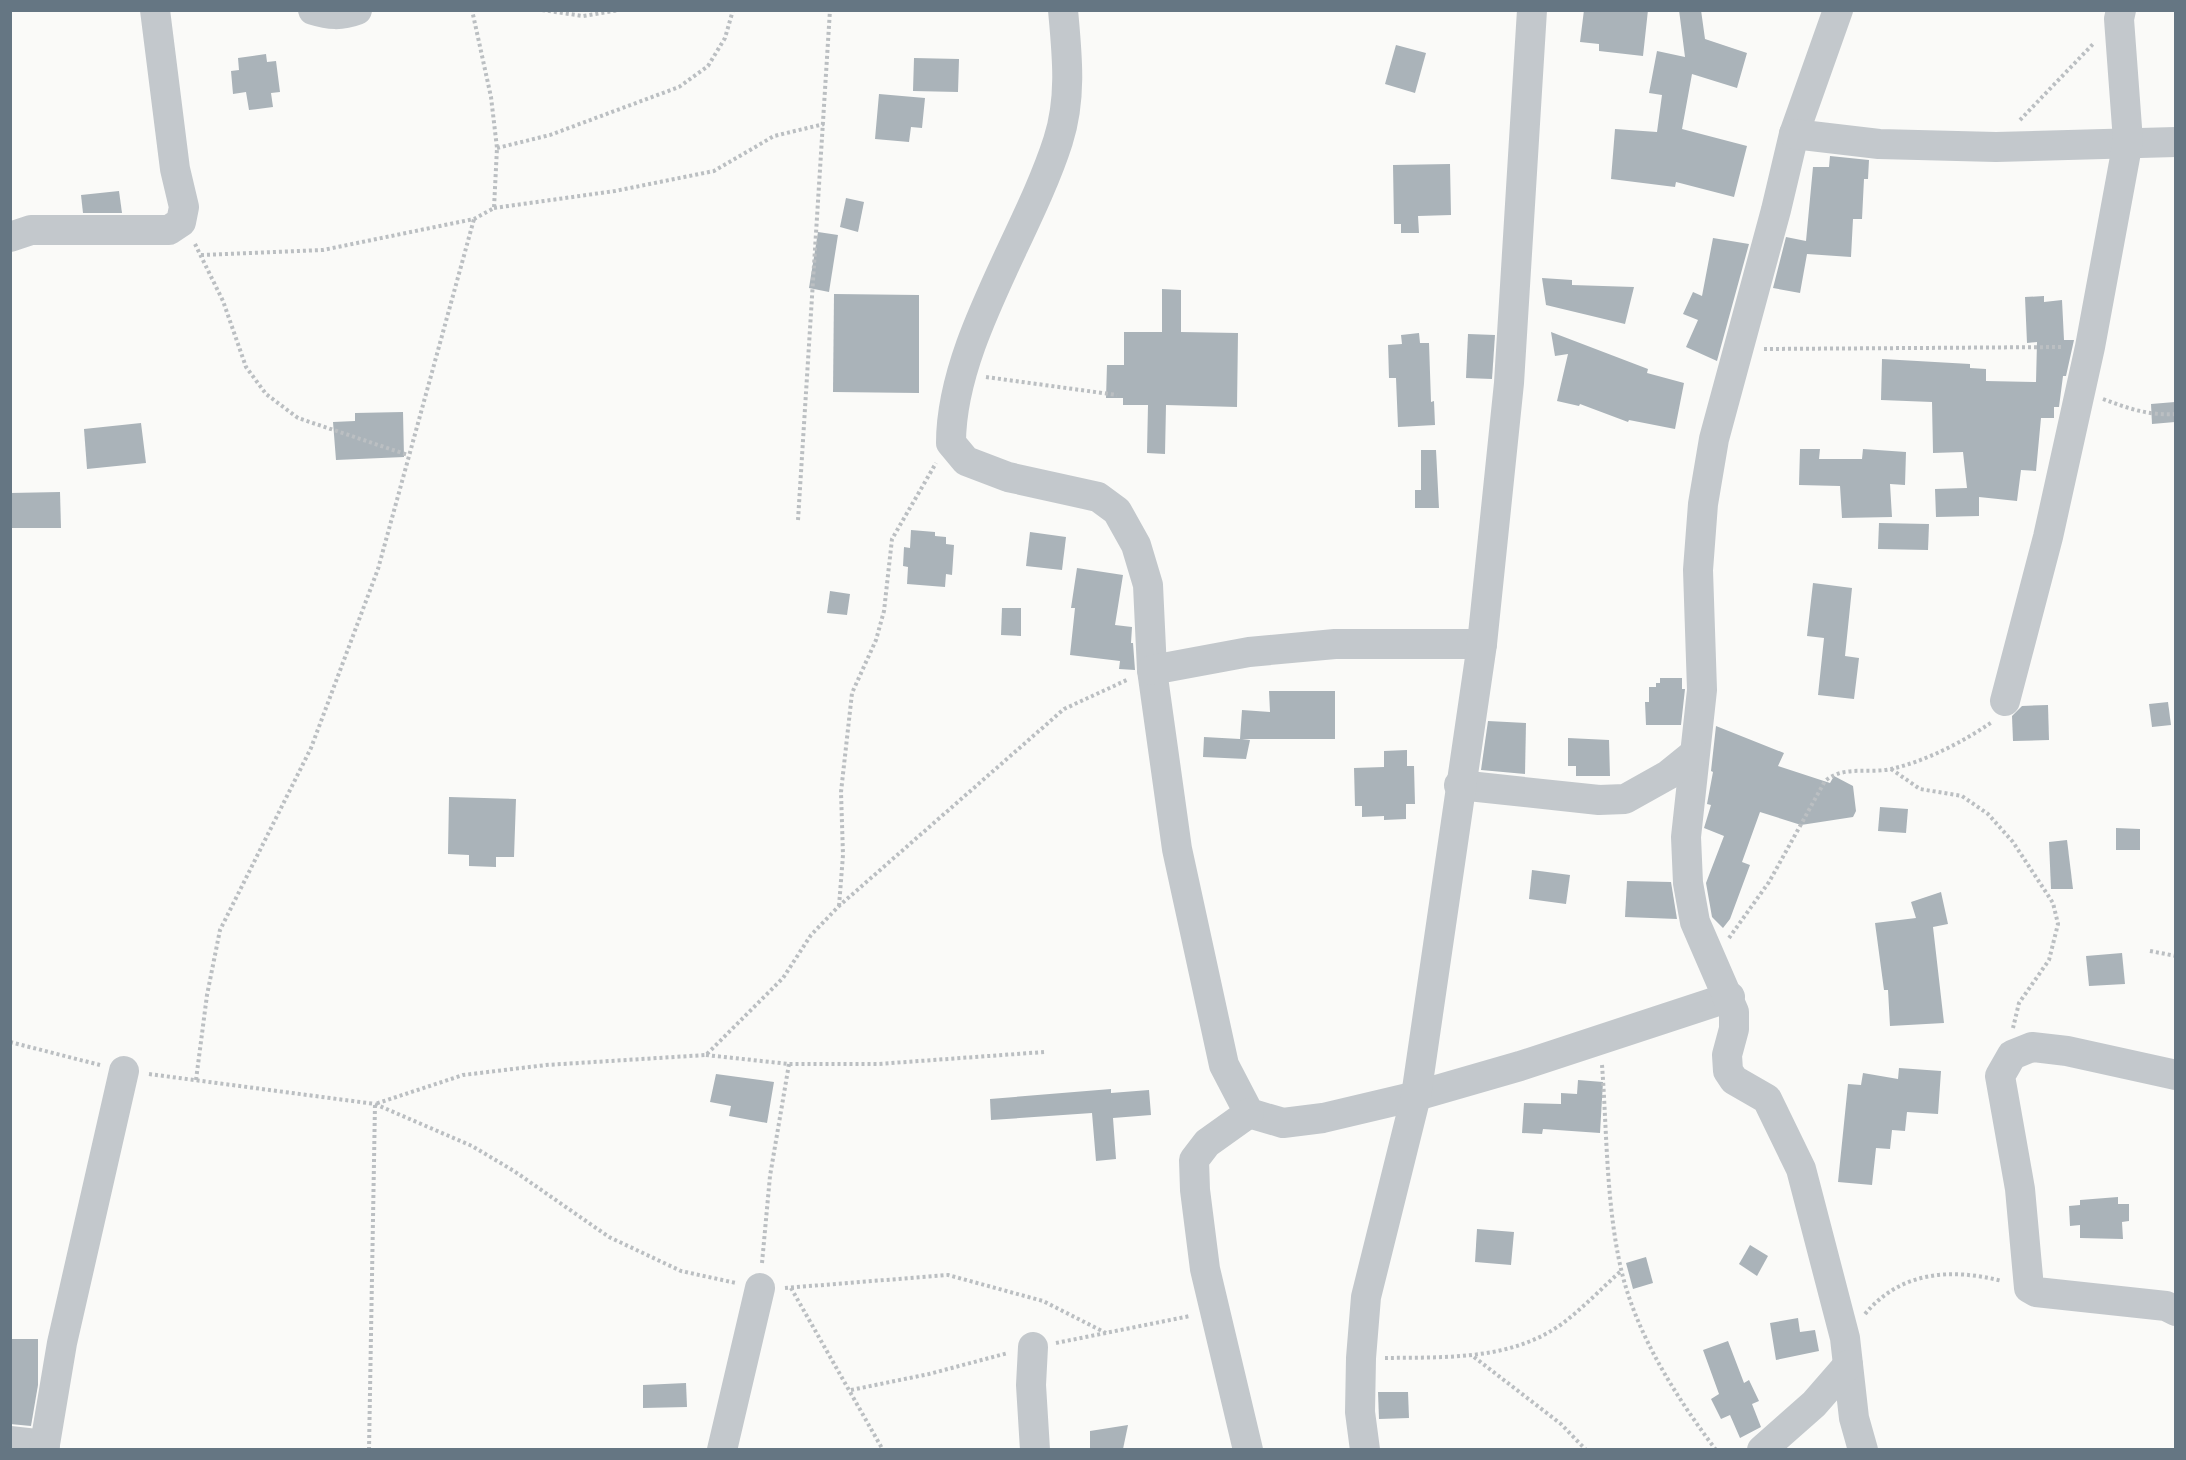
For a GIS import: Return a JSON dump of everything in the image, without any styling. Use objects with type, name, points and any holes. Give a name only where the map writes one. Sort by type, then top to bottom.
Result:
[{"type":"street","points":[[10,237],[31,230],[169,230],[181,222],[184,207],[175,169],[155,10]]},
{"type":"street","points":[[313,10],[329,15],[345,14],[357,10]]},
{"type":"street","points":[[1062,10],[1069,79],[1059,140],[963,369],[951,424],[951,443],[966,461],[1008,477],[1098,497],[1117,512],[1136,545],[1148,585],[1152,670],[1177,849],[1224,1065],[1249,1113],[1283,1123],[1323,1118],[1416,1096],[1600,1040],[1730,997]]},
{"type":"street","points":[[1365,1449],[1360,1412],[1361,1358],[1366,1297],[1416,1096],[1482,645],[1509,383],[1532,10]]},
{"type":"street","points":[[1838,10],[1794,134],[1776,210],[1714,439],[1703,504],[1698,570],[1702,690],[1686,837],[1688,883],[1695,922],[1730,997],[1734,1012],[1734,1029],[1727,1054],[1728,1071],[1734,1080],[1767,1100],[1801,1169],[1847,1351],[1854,1418],[1863,1449]]},
{"type":"street","points":[[2005,701],[2048,537],[2090,347],[2128,141],[2120,15]]},
{"type":"street","points":[[1794,134],[1879,144],[1996,147],[2128,141],[2175,142]]},
{"type":"street","points":[[1152,670],[1250,652],[1335,644],[1482,645]]},
{"type":"street","points":[[1460,785],[1599,800],[1625,798],[1668,775],[1694,754]]},
{"type":"street","points":[[2175,1075],[2067,1051],[2032,1047],[2012,1055],[2000,1077],[2020,1188],[2029,1288],[2036,1292],[2166,1306],[2175,1311]]},
{"type":"street","points":[[10,1441],[44,1447],[65,1331],[124,1071]]},
{"type":"street","points":[[1248,1449],[1205,1269],[1195,1190],[1194,1160],[1207,1143],[1249,1113]]},
{"type":"street","points":[[722,1449],[760,1288]]},
{"type":"street","points":[[1033,1347],[1031,1386],[1035,1449]]},
{"type":"street","points":[[1762,1449],[1814,1404],[1847,1351]]},
{"type":"path","points":[[472,10],[491,97],[497,148],[494,208]]},
{"type":"path","points":[[542,10],[584,15],[619,10]]},
{"type":"path","points":[[497,148],[550,135],[679,87],[708,66],[725,38],[733,10]]},
{"type":"path","points":[[798,520],[830,10]]},
{"type":"path","points":[[1996,147],[2036,100],[2120,15]]},
{"type":"path","points":[[201,255],[322,250],[474,219],[494,208],[563,200],[694,176],[714,171],[774,136],[824,124]]},
{"type":"path","points":[[196,1080],[207,994],[220,930],[311,748],[378,569],[474,219]]},
{"type":"path","points":[[181,222],[201,255],[223,301],[246,367],[266,394],[298,418],[408,455]]},
{"type":"path","points":[[1737,349],[2090,347]]},
{"type":"path","points":[[963,369],[995,380],[1031,382],[1117,395]]},
{"type":"path","points":[[2080,390],[2134,411],[2162,416],[2175,414]]},
{"type":"path","points":[[838,906],[843,855],[841,792],[852,693],[876,640],[884,611],[892,539],[927,477],[951,443]]},
{"type":"path","points":[[706,1055],[783,978],[812,935],[838,906],[941,819],[1064,709],[1105,688],[1152,670]]},
{"type":"path","points":[[1712,961],[1769,882],[1824,781],[1834,774],[1846,771],[1890,769],[1940,751],[1993,722],[2005,701]]},
{"type":"path","points":[[1890,769],[1920,789],[1949,793],[1972,801],[2013,842],[2053,903],[2058,924],[2049,960],[2019,1003],[2014,1018],[2012,1055]]},
{"type":"path","points":[[2150,951],[2175,956]]},
{"type":"path","points":[[1600,1040],[1614,1226],[1622,1270],[1640,1324],[1662,1368],[1716,1449]]},
{"type":"path","points":[[10,1042],[124,1071],[375,1104],[471,1146],[514,1170],[619,1242],[681,1270],[760,1288],[791,1288],[948,1275],[1043,1301],[1106,1333]]},
{"type":"path","points":[[375,1104],[463,1075],[546,1065],[706,1055],[789,1064],[888,1064],[1044,1052]]},
{"type":"path","points":[[760,1288],[770,1176],[789,1064]]},
{"type":"path","points":[[369,1449],[375,1104]]},
{"type":"path","points":[[1361,1358],[1474,1356],[1525,1343],[1565,1321],[1622,1270]]},
{"type":"path","points":[[1847,1351],[1873,1305],[1898,1285],[1923,1276],[1947,1273],[1981,1276],[2029,1288]]},
{"type":"path","points":[[791,1288],[883,1449]]},
{"type":"path","points":[[1474,1356],[1561,1424],[1586,1449]]},
{"type":"building","points":[[1584,10],[1648,10],[1643,56],[1599,51],[1599,44],[1580,42]]},
{"type":"building","points":[[1679,10],[1701,10],[1705,39],[1747,53],[1737,88],[1692,74],[1682,129],[1747,146],[1734,197],[1676,182],[1675,187],[1611,179],[1615,129],[1657,132],[1662,95],[1649,93],[1657,51],[1685,57]]},
{"type":"building","points":[[1396,45],[1426,53],[1415,93],[1385,84]]},
{"type":"building","points":[[266,54],[267,62],[276,61],[280,92],[271,93],[273,107],[249,110],[246,92],[233,94],[231,71],[239,70],[238,58]]},
{"type":"building","points":[[914,58],[959,59],[958,92],[913,91]]},
{"type":"building","points":[[879,94],[925,98],[922,128],[911,127],[909,142],[875,139]]},
{"type":"building","points":[[1830,156],[1869,160],[1868,179],[1864,179],[1862,219],[1853,219],[1851,257],[1807,254],[1800,293],[1773,288],[1786,237],[1806,241],[1813,167],[1829,167]]},
{"type":"building","points":[[1450,164],[1451,215],[1418,216],[1419,233],[1401,233],[1401,224],[1394,224],[1393,165]]},
{"type":"building","points":[[119,191],[122,213],[83,213],[81,195]]},
{"type":"building","points":[[846,198],[864,202],[858,232],[840,227]]},
{"type":"building","points":[[818,232],[838,235],[829,292],[809,288]]},
{"type":"building","points":[[1713,238],[1749,244],[1717,361],[1686,347],[1698,320],[1683,314],[1693,292],[1702,296]]},
{"type":"building","points":[[1542,278],[1572,280],[1572,285],[1634,287],[1625,324],[1546,305]]},
{"type":"building","points":[[1162,289],[1181,290],[1181,332],[1238,333],[1237,407],[1166,405],[1165,454],[1147,453],[1148,405],[1123,405],[1123,398],[1106,398],[1107,365],[1124,365],[1124,332],[1162,332]]},
{"type":"building","points":[[834,294],[919,295],[919,393],[833,392]]},
{"type":"building","points":[[2044,296],[2044,302],[2062,300],[2064,340],[2074,340],[2066,376],[2063,376],[2059,407],[2054,407],[2054,418],[2041,418],[2036,471],[2021,470],[2017,501],[1979,497],[1979,516],[1936,517],[1935,489],[1967,488],[1963,452],[1933,453],[1932,402],[1881,400],[1882,359],[1970,364],[1970,368],[1986,369],[1986,381],[2036,382],[2037,342],[2027,343],[2025,297]]},
{"type":"building","points":[[1551,332],[1648,369],[1647,373],[1684,383],[1675,429],[1629,420],[1628,422],[1580,404],[1579,406],[1557,401],[1568,354],[1555,356]]},
{"type":"building","points":[[1419,333],[1420,343],[1429,343],[1431,402],[1434,401],[1435,425],[1398,427],[1396,378],[1389,378],[1388,345],[1402,344],[1401,335]]},
{"type":"building","points":[[1468,334],[1495,335],[1492,379],[1466,378]]},
{"type":"building","points":[[2175,402],[2175,422],[2152,424],[2151,404]]},
{"type":"building","points":[[403,412],[404,457],[336,460],[333,422],[355,421],[355,413]]},
{"type":"building","points":[[141,423],[146,463],[87,469],[84,429]]},
{"type":"building","points":[[1800,449],[1820,449],[1819,459],[1862,459],[1863,449],[1906,452],[1905,485],[1890,484],[1892,517],[1842,518],[1840,486],[1799,485]]},
{"type":"building","points":[[1421,450],[1436,450],[1439,508],[1415,508],[1415,490],[1421,490]]},
{"type":"building","points":[[60,492],[61,528],[10,528],[10,493]]},
{"type":"building","points":[[1879,523],[1929,524],[1928,550],[1878,549]]},
{"type":"building","points":[[911,530],[935,532],[935,536],[946,537],[946,544],[954,545],[952,575],[946,574],[945,587],[907,584],[908,567],[903,566],[904,547],[910,548]]},
{"type":"building","points":[[1030,532],[1066,537],[1062,570],[1026,566]]},
{"type":"building","points":[[1077,568],[1123,575],[1115,625],[1132,627],[1131,643],[1133,643],[1135,670],[1119,669],[1120,661],[1070,655],[1075,608],[1071,608]]},
{"type":"building","points":[[1813,583],[1852,588],[1845,656],[1859,658],[1854,699],[1818,695],[1824,638],[1807,636]]},
{"type":"building","points":[[830,591],[850,594],[847,615],[827,613]]},
{"type":"building","points":[[1002,608],[1021,608],[1021,636],[1001,635]]},
{"type":"building","points":[[1660,678],[1682,678],[1682,689],[1685,689],[1681,725],[1646,725],[1645,702],[1649,702],[1649,687],[1656,687],[1656,683],[1660,683]]},
{"type":"building","points":[[1269,691],[1335,691],[1335,739],[1242,739],[1250,740],[1246,759],[1203,757],[1204,737],[1240,739],[1242,710],[1270,712]]},
{"type":"building","points":[[2168,702],[2171,725],[2152,727],[2149,704]]},
{"type":"building","points":[[2048,705],[2049,740],[2013,741],[2012,716],[2022,706]]},
{"type":"building","points":[[1488,721],[1526,723],[1525,774],[1481,770]]},
{"type":"building","points":[[1716,726],[1784,753],[1778,766],[1830,783],[1834,776],[1853,786],[1856,811],[1853,817],[1801,825],[1760,812],[1742,862],[1750,865],[1730,919],[1723,928],[1712,917],[1706,883],[1724,836],[1704,828],[1711,805],[1707,804],[1713,772],[1711,771]]},
{"type":"building","points":[[1568,738],[1609,740],[1610,776],[1576,776],[1576,766],[1568,766]]},
{"type":"building","points":[[1407,750],[1407,766],[1414,766],[1415,804],[1406,804],[1406,819],[1384,820],[1384,816],[1362,817],[1362,806],[1355,806],[1354,768],[1384,767],[1384,751]]},
{"type":"building","points":[[449,797],[516,799],[514,857],[496,857],[496,867],[469,866],[469,855],[448,854]]},
{"type":"building","points":[[1880,807],[1908,809],[1906,833],[1878,831]]},
{"type":"building","points":[[2116,828],[2140,829],[2140,850],[2116,850]]},
{"type":"building","points":[[2067,840],[2073,889],[2051,889],[2049,842]]},
{"type":"building","points":[[1532,870],[1570,875],[1566,904],[1529,899]]},
{"type":"building","points":[[1627,881],[1671,882],[1677,919],[1625,917]]},
{"type":"building","points":[[1941,892],[1948,924],[1933,927],[1944,1023],[1890,1026],[1888,990],[1884,990],[1875,923],[1916,918],[1911,902]]},
{"type":"building","points":[[2122,953],[2125,984],[2089,986],[2086,956]]},
{"type":"building","points":[[1899,1068],[1941,1071],[1938,1114],[1907,1112],[1905,1131],[1892,1130],[1890,1149],[1876,1148],[1872,1185],[1838,1182],[1848,1084],[1861,1085],[1863,1073],[1898,1079]]},
{"type":"building","points":[[716,1074],[774,1082],[767,1123],[729,1116],[731,1106],[710,1102]]},
{"type":"building","points":[[1578,1080],[1603,1082],[1600,1133],[1543,1129],[1542,1134],[1522,1133],[1524,1103],[1561,1104],[1561,1093],[1577,1094]]},
{"type":"building","points":[[1111,1089],[1111,1093],[1149,1090],[1151,1115],[1113,1118],[1116,1159],[1096,1161],[1092,1113],[991,1120],[990,1099]]},
{"type":"building","points":[[2118,1197],[2118,1204],[2129,1204],[2129,1221],[2122,1222],[2123,1239],[2080,1238],[2080,1225],[2070,1226],[2069,1206],[2080,1205],[2080,1200]]},
{"type":"building","points":[[1477,1229],[1514,1232],[1511,1265],[1475,1262]]},
{"type":"building","points":[[1750,1245],[1768,1256],[1757,1276],[1739,1264]]},
{"type":"building","points":[[1646,1257],[1653,1283],[1633,1289],[1626,1263]]},
{"type":"building","points":[[1798,1318],[1800,1332],[1815,1330],[1819,1351],[1776,1360],[1770,1323]]},
{"type":"building","points":[[10,1339],[38,1339],[38,1385],[31,1426],[10,1424]]},
{"type":"building","points":[[1728,1341],[1744,1383],[1749,1380],[1759,1401],[1752,1404],[1761,1427],[1740,1438],[1730,1415],[1721,1419],[1711,1399],[1719,1394],[1703,1350]]},
{"type":"building","points":[[686,1383],[687,1407],[643,1408],[643,1385]]},
{"type":"building","points":[[1378,1392],[1408,1392],[1409,1418],[1379,1419]]},
{"type":"building","points":[[1128,1425],[1123,1449],[1090,1449],[1090,1431]]}]
